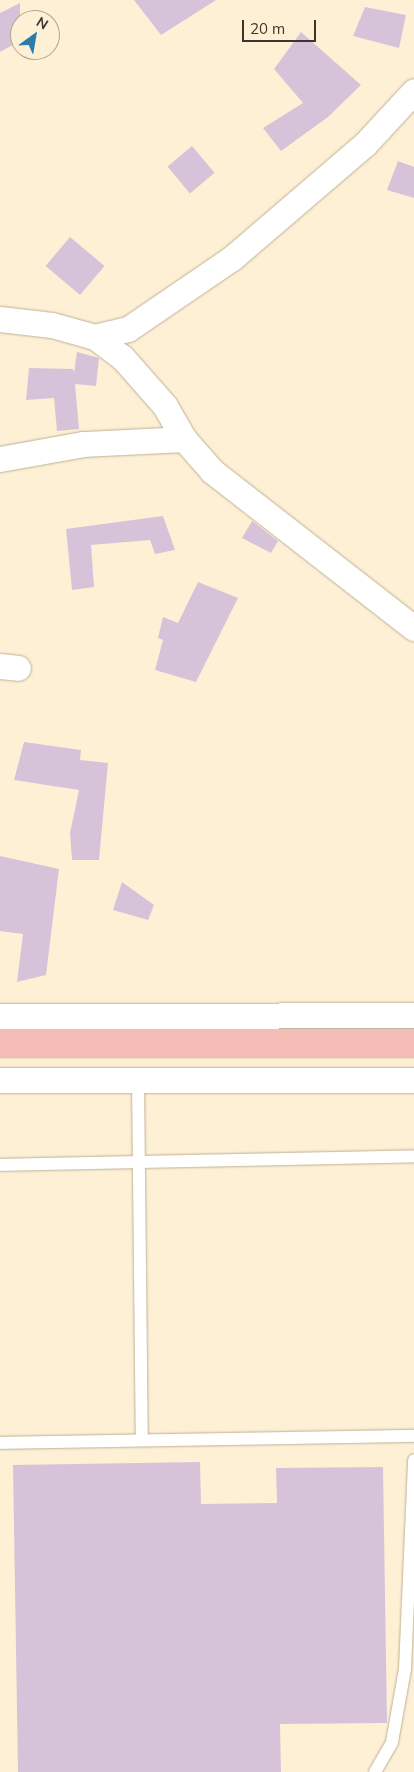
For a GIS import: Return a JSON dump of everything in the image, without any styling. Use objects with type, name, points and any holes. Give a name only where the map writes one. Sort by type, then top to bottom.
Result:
[{"type":"main road","points":[[0,1043],[414,1044]]},
{"type":"street","points":[[96,337],[136,325],[232,258],[365,144],[414,91]]},
{"type":"street","points":[[0,319],[52,326],[96,337],[122,357],[165,406],[184,439],[212,471],[414,628]]},
{"type":"street","points":[[0,459],[83,444],[184,439]]},
{"type":"street","points":[[0,1016],[414,1015]]},
{"type":"street","points":[[0,1080],[414,1080]]},
{"type":"lane","points":[[138,1079],[142,1439]]},
{"type":"lane","points":[[0,1165],[414,1156]]},
{"type":"lane","points":[[0,1443],[142,1439],[414,1436]]},
{"type":"lane","points":[[376,1772],[392,1742],[405,1669],[414,1460]]},
{"type":"building","points":[[134,0],[216,0],[161,35]]},
{"type":"building","points":[[20,3],[20,10],[10,10],[10,46],[0,52],[0,13]]},
{"type":"building","points":[[365,7],[406,15],[399,48],[353,36]]},
{"type":"building","points":[[301,32],[361,85],[328,117],[281,151],[263,128],[303,103],[274,69]]},
{"type":"building","points":[[192,146],[214,173],[190,193],[167,167]]},
{"type":"building","points":[[398,161],[414,167],[414,198],[387,190]]},
{"type":"building","points":[[70,237],[104,266],[80,295],[46,266]]},
{"type":"building","points":[[77,352],[99,358],[96,386],[75,384],[79,429],[57,431],[54,398],[26,400],[29,368],[73,369],[74,373]]},
{"type":"building","points":[[163,516],[175,550],[155,554],[150,540],[91,545],[94,587],[72,590],[66,529]]},
{"type":"building","points":[[252,521],[278,541],[271,553],[242,538]]},
{"type":"building","points":[[198,582],[238,598],[196,682],[155,670],[163,640],[158,638],[163,617],[178,623]]},
{"type":"building","points":[[24,742],[81,750],[80,760],[108,763],[99,860],[72,860],[70,833],[79,790],[14,780]]},
{"type":"building","points":[[0,856],[59,869],[46,975],[17,982],[23,934],[0,931]]},
{"type":"building","points":[[122,882],[154,905],[148,920],[113,910]]},
{"type":"building","points":[[200,1462],[201,1504],[277,1503],[276,1468],[383,1467],[387,1723],[280,1724],[281,1772],[18,1772],[13,1465]]}]
